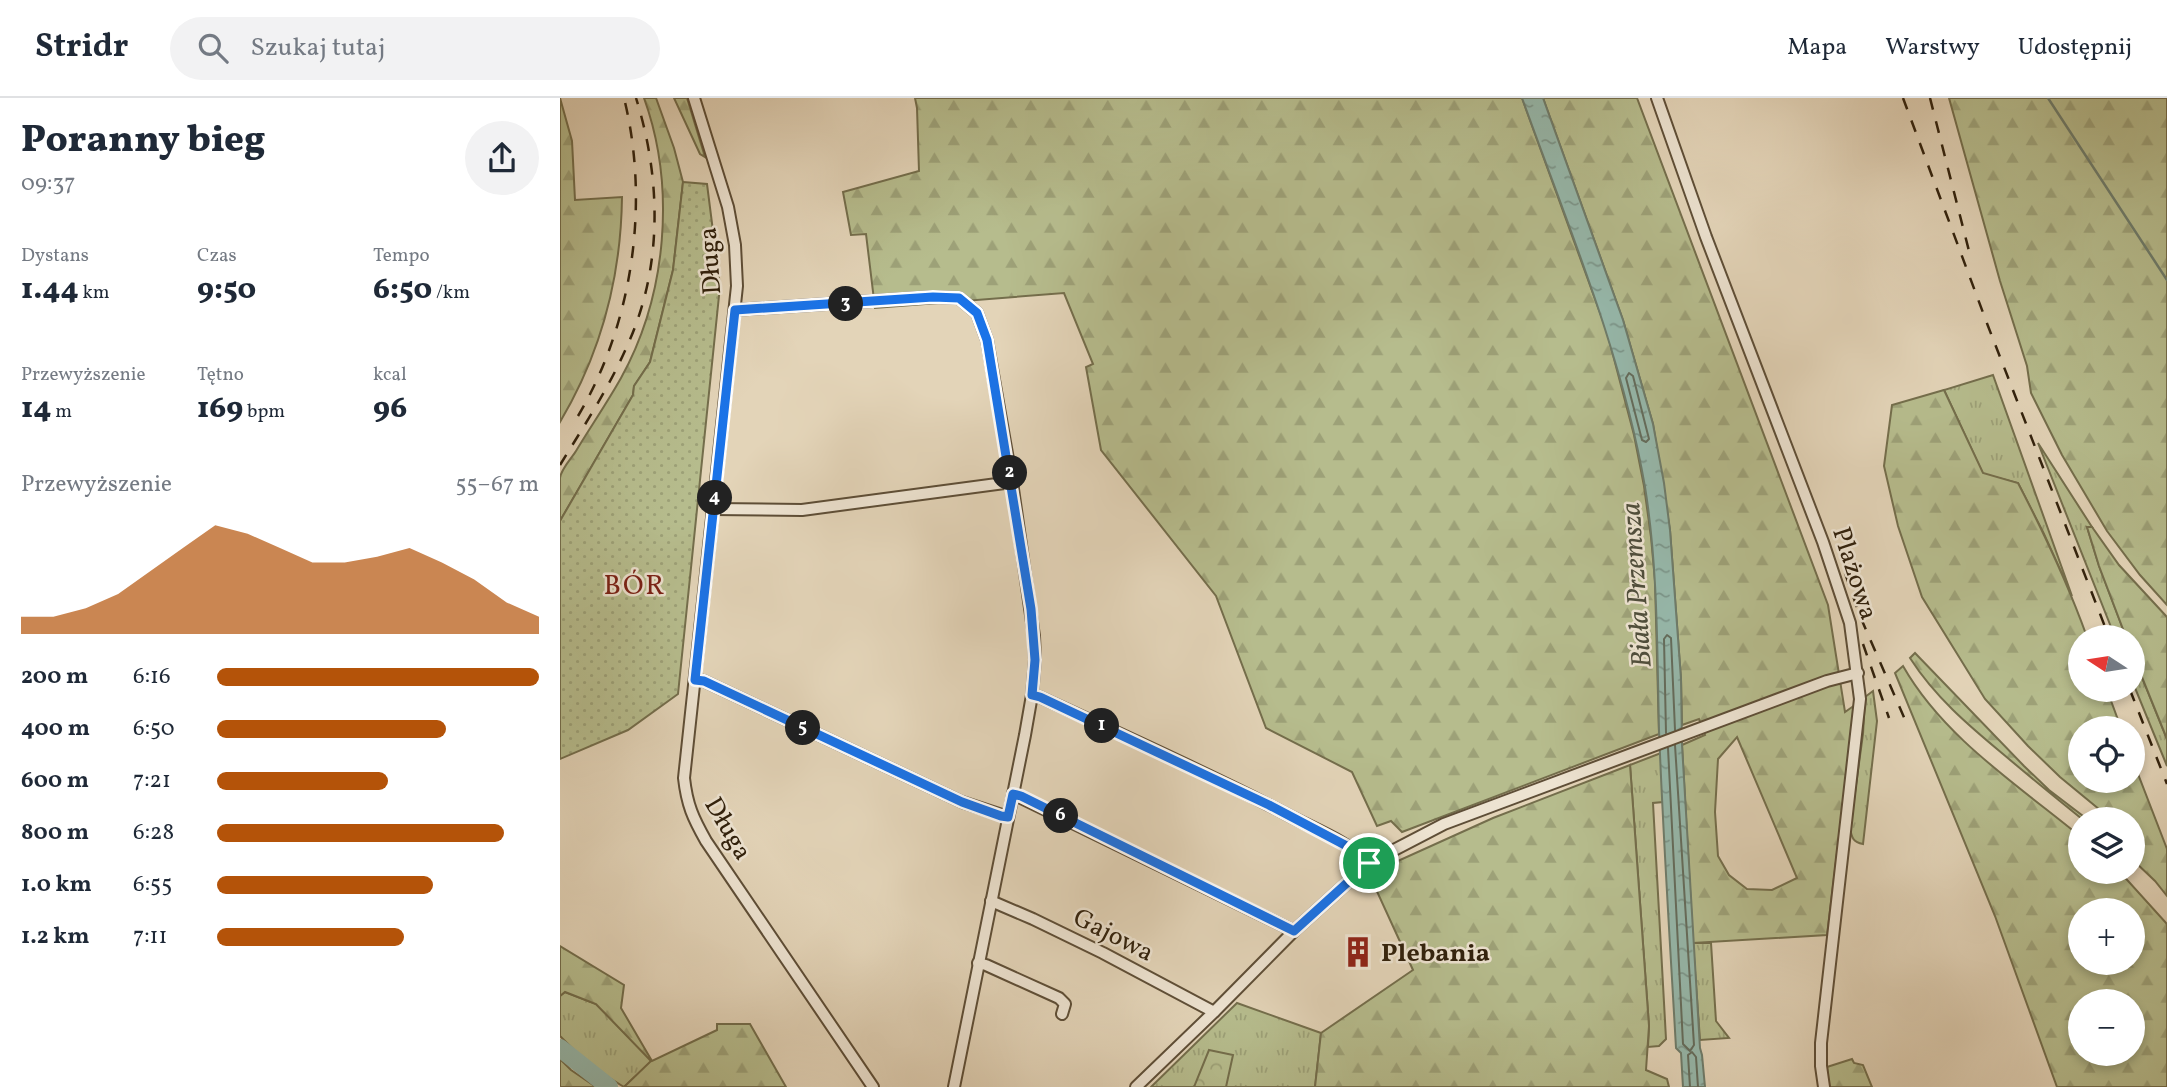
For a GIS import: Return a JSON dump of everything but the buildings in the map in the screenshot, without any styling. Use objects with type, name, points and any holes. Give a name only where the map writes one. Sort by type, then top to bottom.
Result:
[{"type":"street","name":"Długa","points":[[694,98],[728,207],[737,286],[684,778],[690,813],[706,841],[873,1087]]},
{"type":"street","name":"Plażowa","points":[[1657,98],[1706,237],[1823,542],[1850,623],[1860,699],[1821,1043],[1824,1087]]},
{"type":"street","points":[[735,310],[933,297],[959,298],[977,313],[987,340],[1012,482],[1035,660],[1032,695],[954,1087]]},
{"type":"street","points":[[713,509],[802,510],[1012,482]]},
{"type":"street","points":[[1136,1087],[1294,931],[1369,863],[1444,824],[1827,681],[1858,673]]},
{"type":"street","points":[[695,680],[704,681],[962,802],[1008,817]]},
{"type":"street","points":[[1032,695],[1269,805],[1360,853],[1369,863]]},
{"type":"street","points":[[1013,794],[1294,931]]},
{"type":"street","name":"Gajowa","points":[[991,901],[1103,953],[1214,1012]]},
{"type":"street","points":[[978,963],[1059,998],[1065,1004],[1062,1014]]},
{"type":"green space","points":[[560,98],[572,141],[575,200],[622,197],[618,256],[606,314],[587,369],[560,422]]},
{"type":"green space","points":[[644,98],[656,98],[683,182],[673,270],[650,362],[634,386],[633,395],[560,521],[561,475],[621,378],[637,346],[657,276],[663,204],[654,132]]},
{"type":"green space","points":[[674,98],[687,98],[705,157],[700,154]]},
{"type":"green space","points":[[915,98],[1522,98],[1607,332],[1634,435],[1644,486],[1655,581],[1659,734],[1402,832],[1391,821],[1377,826],[1352,772],[1266,728],[1216,596],[1101,450],[1086,367],[1093,364],[1064,293],[875,308],[866,234],[851,235],[843,192],[919,171]]},
{"type":"green space","points":[[1543,98],[1637,98],[1828,605],[1845,712],[1855,705],[1827,935],[1693,943],[1682,745],[1705,735],[1699,719],[1682,725],[1670,530],[1653,424],[1623,320]],"holes":[[[1737,737],[1797,878],[1772,890],[1747,889],[1729,875],[1718,856],[1715,812],[1718,759]]]},
{"type":"green space","points":[[1949,98],[2167,98],[2167,605],[2107,531],[2062,455],[2031,393],[2027,366],[2000,281]]},
{"type":"green space","points":[[683,182],[707,184],[720,286],[678,694],[628,730],[560,759],[560,521],[633,395],[634,386],[650,362],[673,270]]},
{"type":"green space","points":[[1993,375],[2072,596],[2018,483],[1983,474],[1944,390]]},
{"type":"green space","points":[[1944,390],[1983,473],[2018,483],[2064,578],[2082,625],[2068,625],[2068,702],[2111,702],[2117,716],[2068,716],[2068,784],[2028,746],[1985,699],[1922,597],[1898,526],[1884,466],[1892,405]]},
{"type":"green space","points":[[2038,443],[2092,527],[2087,527],[2121,625],[2110,625]]},
{"type":"green space","points":[[2087,527],[2092,527],[2119,565],[2167,617],[2167,739],[2146,687],[2146,625],[2121,625]]},
{"type":"green space","points":[[1915,653],[2024,766],[2071,807],[2062,803],[1953,710],[1910,658]]},
{"type":"green space","points":[[1903,666],[1939,716],[1961,738],[2068,827],[2068,884],[2131,884],[2144,898],[2068,898],[2068,975],[2145,975],[2145,900],[2167,924],[2167,1087],[2057,1087],[1995,916],[1895,673]]},
{"type":"green space","points":[[2146,687],[2167,739],[2167,766],[2141,702],[2146,702]]},
{"type":"green space","points":[[1873,691],[1877,721],[1863,844],[1854,839],[1850,829],[1863,734],[1865,697]]},
{"type":"green space","points":[[1661,753],[1663,802],[1653,803],[1666,1039],[1659,1046],[1648,1047],[1649,1026],[1630,765]]},
{"type":"green space","points":[[1630,765],[1649,1026],[1646,1070],[1667,1079],[1669,1087],[1315,1087],[1321,1033],[1413,970],[1369,874],[1493,818]]},
{"type":"green space","points":[[2145,792],[2167,849],[2167,896],[2145,871],[2145,807],[2096,807],[2079,793]]},
{"type":"green space","points":[[1693,943],[1711,943],[1716,1021],[1729,1038],[1700,1040]]},
{"type":"green space","points":[[560,946],[624,985],[621,1008],[652,1061],[717,1030],[717,1024],[750,1024],[786,1087],[624,1087],[651,1061],[596,1004],[565,992],[560,996]]},
{"type":"green space","points":[[565,992],[596,1004],[652,1061],[624,1087],[589,1065],[560,1036],[560,996]]},
{"type":"green space","points":[[1237,1003],[1321,1033],[1315,1087],[1151,1087]]},
{"type":"green space","points":[[1209,1050],[1233,1055],[1226,1087],[1194,1087]]},
{"type":"green space","points":[[560,1059],[571,1070],[596,1087],[560,1087]]},
{"type":"green space","points":[[1852,1059],[1854,1063],[1863,1065],[1872,1087],[1829,1087],[1827,1067]]},
{"type":"water","points":[[1522,98],[1543,98],[1623,320],[1653,424],[1664,483],[1681,679],[1682,745],[1700,1048],[1705,1087],[1683,1087],[1681,1053],[1676,1048],[1659,730],[1655,578],[1645,487],[1623,388],[1608,339]]},
{"type":"waterway","points":[[2048,98],[2167,280]]},
{"type":"waterway","points":[[560,1048],[609,1087]]},
{"type":"railway","points":[[578,416],[597,380],[612,342],[624,302],[631,262],[636,179],[624,98]]},
{"type":"railway","points":[[560,465],[621,360],[648,284],[653,253],[654,190],[636,98]]},
{"type":"railway","points":[[1903,98],[2104,625]]},
{"type":"railway","points":[[1930,98],[1969,251]]},
{"type":"railway","points":[[1845,573],[1860,616],[1906,722]]},
{"type":"railway","points":[[1863,644],[1889,718]]},
{"type":"railway","points":[[2135,702],[2167,784]]},
{"type":"place","name":"Plebania","points":[[1358,952]]},
{"type":"district","name":"BÓR","points":[[635,584]]},
{"type":"route","points":[[933,297],[959,298],[977,313],[987,340],[1031,609],[1035,660],[1032,695],[1269,805],[1360,853],[1369,863],[1294,931],[1021,796],[1013,794],[1008,817],[1001,816],[962,802],[704,681],[695,680],[735,310],[933,297]]},
{"type":"water label","name":"Biała Przemsza","points":[[1635,585]]}]
